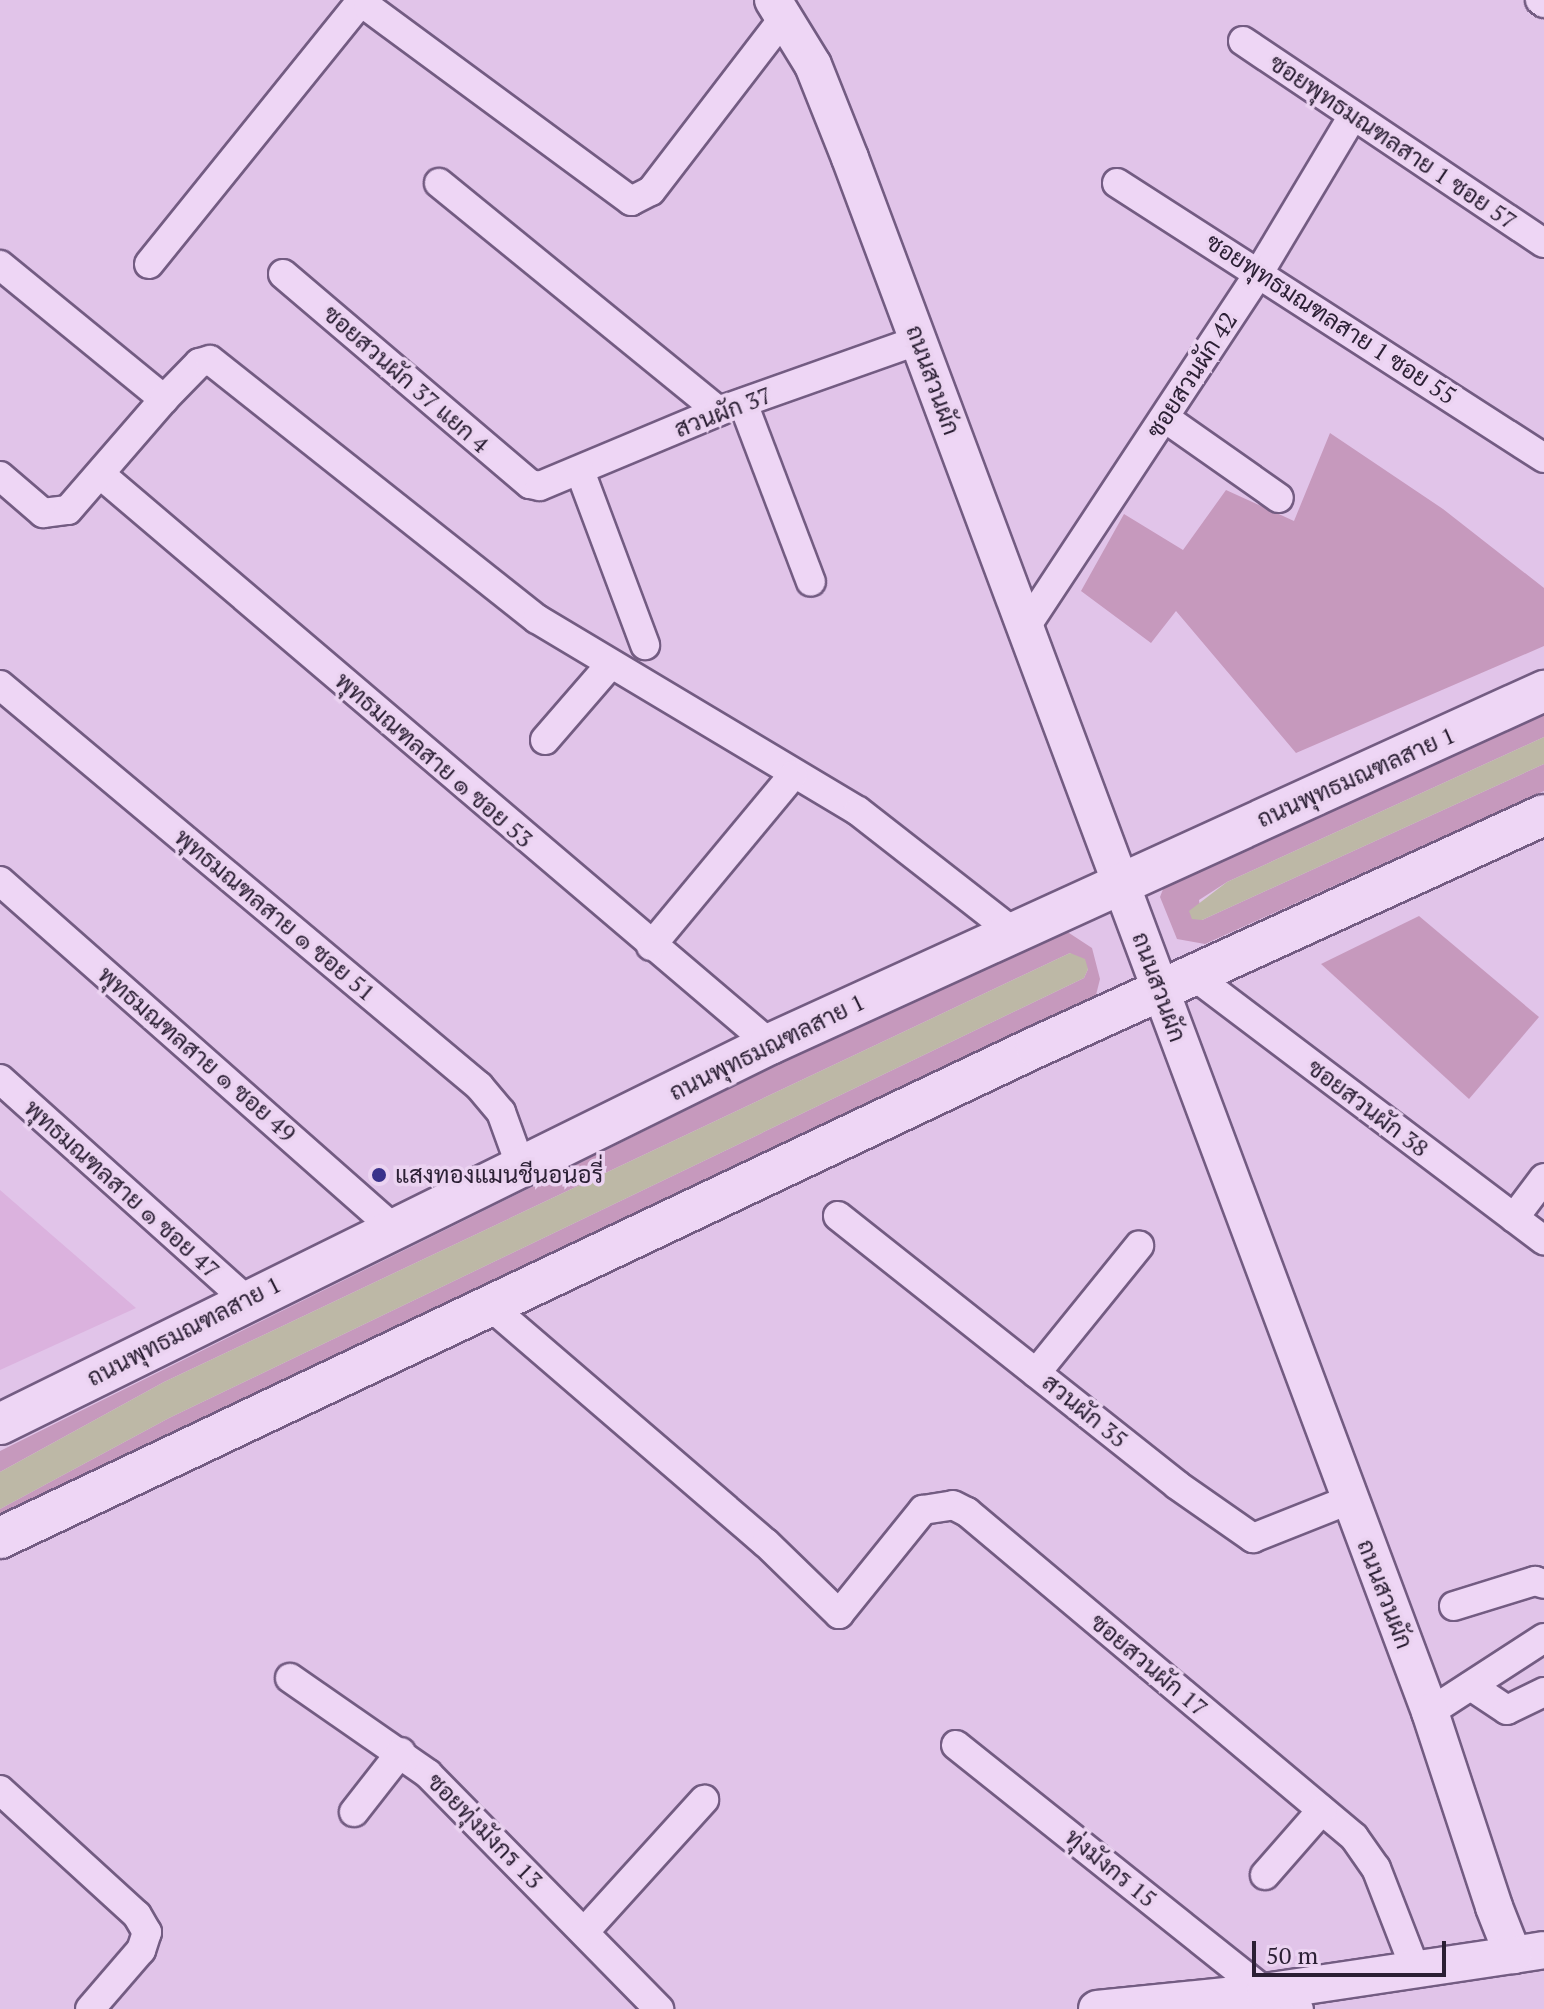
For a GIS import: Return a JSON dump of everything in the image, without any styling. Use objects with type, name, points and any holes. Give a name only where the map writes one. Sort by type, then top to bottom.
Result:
[{"type":"main road","name":"ถนนพุทธมณฑลสาย 1","points":[[0,1424],[245,1299],[770,1044],[1013,932],[1125,890],[1544,691]]},
{"type":"main road","points":[[0,1538],[1167,978],[1544,815]]},
{"type":"street","points":[[149,264],[357,6],[368,7],[631,201],[651,191],[779,8]]},
{"type":"street","name":"ถนนสวนผัก","points":[[779,8],[818,78],[1125,890],[1167,978],[1349,1500],[1430,1712],[1534,1956]]},
{"type":"street","name":"ซอยพุทธมณฑลสาย 1 ซอย 57","points":[[1243,41],[1544,243]]},
{"type":"street","name":"ซอยสวนผัก 42","points":[[1025,628],[1260,271],[1352,117]]},
{"type":"street","points":[[439,183],[731,407],[811,582]]},
{"type":"street","name":"ซอยพุทธมณฑลสาย 1 ซอย 55","points":[[1117,183],[1260,271],[1544,458]]},
{"type":"street","points":[[0,265],[164,399]]},
{"type":"street","name":"ซอยสวนผัก 37 แยก 4","points":[[283,274],[530,484]]},
{"type":"street","name":"สวนผัก 37","points":[[530,484],[540,486],[731,407],[919,340]]},
{"type":"street","points":[[0,476],[52,516],[68,510],[199,363],[219,365],[445,549],[537,619],[793,775],[858,811],[1013,932]]},
{"type":"street","points":[[1165,418],[1279,498]]},
{"type":"street","points":[[580,471],[645,645]]},
{"type":"street","name":"พุทธมณฑลสาย ๑ ซอย 53","points":[[100,474],[651,946],[770,1044]]},
{"type":"street","points":[[545,740],[610,665]]},
{"type":"street","name":"พุทธมณฑลสาย ๑ ซอย 51","points":[[0,685],[479,1086],[501,1112],[521,1167]]},
{"type":"street","points":[[651,946],[793,775]]},
{"type":"street","name":"พุทธมณฑลสาย ๑ ซอย 49","points":[[0,881],[393,1228]]},
{"type":"street","name":"ซอยสวนผัก 38","points":[[1167,978],[1544,1240]]},
{"type":"street","name":"พุทธมณฑลสาย ๑ ซอย 47","points":[[0,1079],[245,1299]]},
{"type":"street","points":[[1514,1218],[1544,1178]]},
{"type":"street","name":"สวนผัก 35","points":[[838,1216],[1224,1521],[1253,1538],[1278,1533],[1349,1500]]},
{"type":"street","points":[[1036,1373],[1139,1246]]},
{"type":"street","name":"ซอยสวนผัก 17","points":[[489,1305],[766,1543],[839,1614],[923,1510],[953,1505],[1322,1810],[1369,1854],[1416,1971]]},
{"type":"street","points":[[1454,1606],[1535,1581],[1544,1584]]},
{"type":"street","points":[[1430,1712],[1544,1638]]},
{"type":"street","name":"ซอยทุ่งมังกร 13","points":[[290,1678],[401,1752],[586,1930],[659,2009]]},
{"type":"street","points":[[1471,1686],[1507,1710],[1544,1692]]},
{"type":"street","name":"ทุ่งมังกร 15","points":[[956,1745],[1265,1992],[1299,2009]]},
{"type":"street","points":[[354,1812],[401,1752]]},
{"type":"street","points":[[0,1790],[137,1915],[147,1932],[141,1950],[90,2009]]},
{"type":"street","points":[[586,1930],[704,1800]]},
{"type":"street","points":[[1265,1875],[1322,1810]]},
{"type":"street","points":[[1097,2009],[1265,1992],[1534,1956]]},
{"type":"shaded area","points":[[1330,433],[1443,509],[1544,588],[1544,646],[1296,753],[1176,611],[1151,643],[1081,591],[1124,514],[1183,550],[1226,490],[1294,521]]},
{"type":"shaded area","points":[[1544,710],[1544,737],[1227,882],[1199,900],[1202,920],[1544,764],[1544,791],[1205,944],[1177,939],[1160,897],[1165,884]]},
{"type":"shaded area","points":[[1544,737],[1544,764],[1202,920],[1192,919],[1189,911],[1227,882]]},
{"type":"shaded area","points":[[1419,916],[1539,1017],[1469,1099],[1321,964]]},
{"type":"shaded area","points":[[1049,930],[1066,931],[1092,948],[1100,979],[1095,999],[0,1525],[0,1509],[169,1418],[1084,978],[1088,969],[1070,953],[164,1382],[0,1472],[0,1451]]},
{"type":"shaded area","points":[[1070,953],[1085,959],[1088,969],[1084,978],[169,1418],[0,1509],[0,1472],[164,1382]]},
{"type":"shaded area","points":[[0,1190],[136,1308],[0,1370]]},
{"type":"place","name":"แสงทองแมนชีนอนอรี่","points":[[379,1175]]}]
